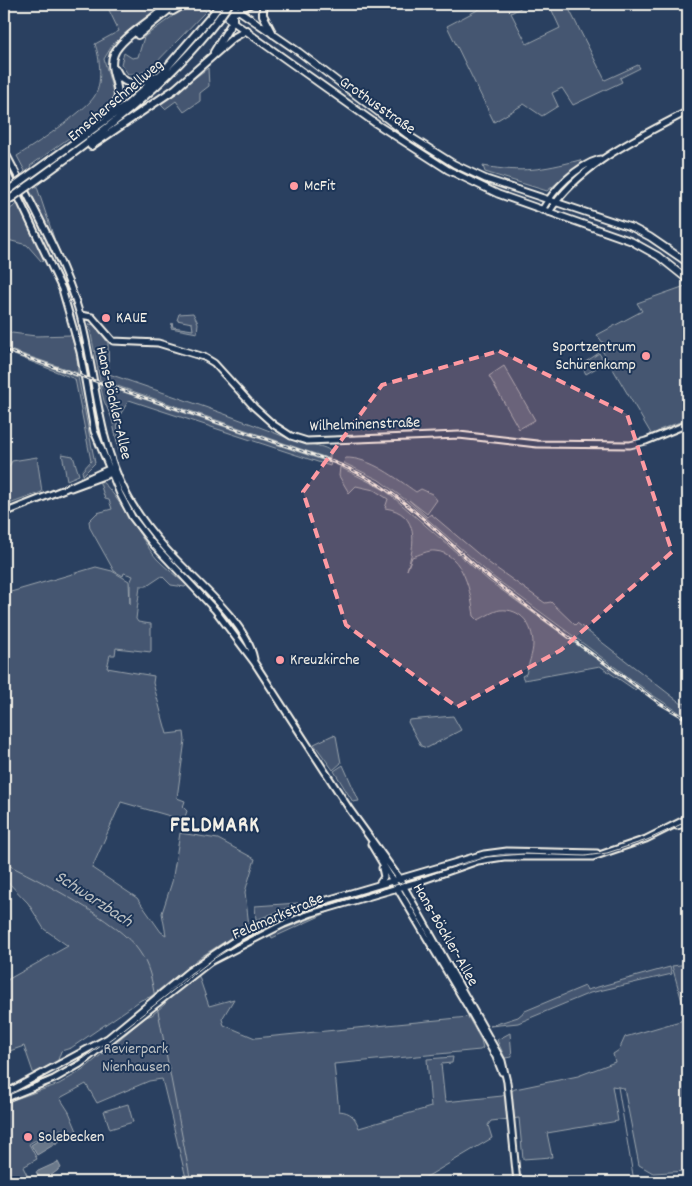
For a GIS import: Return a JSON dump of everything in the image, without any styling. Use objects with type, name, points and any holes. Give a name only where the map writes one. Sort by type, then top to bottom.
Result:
[{"type":"highway","points":[[90,133],[112,112],[116,104],[119,94],[112,62],[115,51],[169,4]]},
{"type":"highway","points":[[163,72],[145,82],[133,84],[121,78],[115,66],[116,58],[122,48],[160,19],[176,4]]},
{"type":"highway","points":[[160,19],[185,4]]},
{"type":"highway","name":"Emscherschnellweg","points":[[4,203],[130,111],[160,84],[194,50],[217,15],[220,4]]},
{"type":"highway","name":"Emscherschnellweg","points":[[6,192],[128,104],[163,72],[217,15],[232,8],[250,4]]},
{"type":"highway","points":[[263,4],[263,15],[273,34]]},
{"type":"highway","points":[[212,55],[233,21],[232,8]]},
{"type":"highway","points":[[72,155],[80,153],[158,100],[238,34],[246,30]]},
{"type":"main road","name":"Grothusstraße","points":[[208,4],[217,15],[233,21],[426,157],[481,187],[631,241],[658,256],[688,280]]},
{"type":"main road","name":"Grothusstraße","points":[[232,8],[273,34],[429,149],[486,179],[633,228],[650,237],[688,263]]},
{"type":"street","points":[[545,211],[548,199],[564,182],[581,169],[688,110]]},
{"type":"street","name":"Hans-Böckler-Allee","points":[[4,150],[65,275],[80,314],[104,428],[115,468],[125,491],[153,534],[222,607],[254,662],[396,879],[495,1050]]},
{"type":"street","points":[[545,211],[556,202],[576,178],[605,157]]},
{"type":"street","name":"Hans-Böckler-Allee","points":[[4,166],[62,289],[80,352],[94,431],[111,474],[132,517],[244,643]]},
{"type":"street","name":"Wilhelminenstraße","points":[[80,314],[92,317],[113,341],[158,343],[209,359],[264,416],[292,436],[307,441],[459,434],[537,444],[637,443],[688,424]]},
{"type":"street","points":[[4,513],[67,488],[111,474],[115,468],[108,467],[67,488]]},
{"type":"street","name":"Feldmarkstraße","points":[[676,826],[688,818]]},
{"type":"street","name":"Feldmarkstraße","points":[[159,999],[214,960],[266,932],[312,913],[416,883],[487,859],[520,856],[586,857],[630,845],[688,823]]},
{"type":"street","name":"Hans-Böckler-Allee","points":[[368,836],[380,860],[396,879]]},
{"type":"street","name":"Feldmarkstraße","points":[[4,1099],[54,1079],[80,1064],[152,1006],[208,957],[256,928],[310,905],[484,854],[515,852],[600,854]]},
{"type":"street","points":[[378,885],[382,881],[384,874],[380,860]]},
{"type":"street","points":[[411,900],[411,890],[416,883]]},
{"type":"street","name":"Hans-Böckler-Allee","points":[[400,887],[411,900],[495,1050]]},
{"type":"street","name":"Feldmarkstraße","points":[[4,1094],[101,1043],[152,1006]]},
{"type":"street","points":[[495,1050],[507,1090],[516,1182]]},
{"type":"highlighted area","points":[[499,351],[627,414],[672,552],[561,650],[457,707],[346,625],[303,492],[382,385]]},
{"type":"green space","points":[[113,4],[165,4],[113,44],[104,59],[114,96],[105,112],[30,166],[55,241],[42,262],[27,245],[4,239],[4,213],[31,195],[21,175],[25,171],[17,156],[70,119],[94,97],[100,78],[95,44],[119,31],[108,8]]},
{"type":"green space","points":[[489,4],[528,4],[511,13],[527,44],[560,28],[549,4],[574,4],[568,7],[605,80],[638,65],[640,68],[620,78],[622,82],[573,105],[562,88],[552,93],[558,106],[542,116],[524,104],[494,122],[447,26]]},
{"type":"green space","points":[[188,5],[199,6],[206,11],[152,67],[139,74],[128,74],[121,64],[124,53],[132,58],[138,57],[144,37]]},
{"type":"green space","points":[[208,68],[209,86],[200,93],[200,101],[184,112],[176,101],[165,109],[160,104]]},
{"type":"green space","points":[[580,160],[582,163],[547,191],[485,172],[483,166],[521,170],[554,166]]},
{"type":"green space","name":"Sportzentrum Schürenkamp","points":[[688,285],[688,419],[659,430],[660,433],[653,437],[600,347],[603,343],[597,335],[642,311],[637,303]]},
{"type":"green space","points":[[193,313],[198,323],[197,333],[171,328],[172,323],[173,327],[193,330],[192,323],[177,320],[179,314]]},
{"type":"green space","points":[[89,324],[95,325],[108,343],[109,374],[223,413],[294,440],[323,447],[330,451],[330,459],[100,380]]},
{"type":"green space","points":[[4,332],[36,336],[71,335],[77,356],[78,373],[4,348]]},
{"type":"green space","points":[[4,351],[78,377],[95,463],[83,475],[82,471],[91,461],[75,379]]},
{"type":"green space","points":[[599,353],[605,363],[586,374],[581,365]]},
{"type":"green space","points":[[504,366],[535,420],[519,429],[489,376]]},
{"type":"green space","points":[[100,384],[331,463],[330,466],[129,400],[117,420],[119,451],[112,419],[104,401]]},
{"type":"green space","points":[[62,454],[73,456],[79,475],[67,480]]},
{"type":"green space","points":[[37,457],[42,492],[4,506],[4,476],[12,461]]},
{"type":"green space","points":[[345,458],[364,461],[392,475],[416,492],[421,489],[432,494],[437,500],[427,514],[409,500],[427,517],[431,514],[489,563],[545,603],[551,602],[575,625],[577,623],[682,704],[684,703],[688,706],[688,718],[654,696],[492,576],[407,501],[379,480],[344,463]]},
{"type":"green space","points":[[340,467],[385,490],[489,581],[637,688],[635,690],[600,666],[524,680],[522,676],[526,674],[533,644],[531,630],[524,619],[514,612],[500,610],[478,620],[474,616],[471,597],[464,576],[453,559],[445,553],[432,551],[412,557],[407,570],[413,541],[409,523],[404,516],[396,511],[385,508],[388,499],[374,490],[356,486],[349,493],[339,476]]},
{"type":"green space","points":[[99,480],[112,493],[157,559],[187,585],[185,587],[171,585],[162,576],[147,586],[140,586],[136,619],[138,622],[151,624],[151,652],[116,648],[115,655],[110,655],[107,668],[154,676],[153,683],[167,734],[184,732],[185,740],[177,798],[185,801],[183,807],[187,811],[184,820],[121,802],[92,868],[137,898],[161,932],[166,935],[162,913],[172,882],[180,833],[218,839],[255,859],[245,892],[249,926],[199,958],[150,997],[141,1000],[71,1048],[61,1051],[57,1063],[34,1075],[24,1046],[4,1053],[4,973],[7,980],[68,946],[44,929],[28,903],[4,878],[4,594],[96,567],[112,571],[129,581],[130,605],[130,583],[133,576],[124,573],[123,576],[114,571],[90,528],[89,521],[97,513],[112,509],[109,500],[105,499]]},
{"type":"green space","points":[[453,716],[461,730],[427,748],[421,746],[408,722],[409,720]]},
{"type":"green space","points":[[333,735],[336,736],[341,763],[333,770],[314,744]]},
{"type":"green space","points":[[343,765],[359,801],[353,802],[334,771]]},
{"type":"green space","points":[[298,904],[256,920],[255,906]]},
{"type":"green space","points":[[331,911],[272,938],[270,934]]},
{"type":"green space","name":"Revierpark Nienhausen","points":[[688,964],[688,1171],[653,1173],[639,1165],[624,1088],[612,1086],[618,1121],[547,1133],[552,1157],[523,1159],[519,1118],[491,1121],[488,1125],[492,1138],[418,1182],[187,1182],[162,1079],[149,1081],[97,1103],[86,1084],[60,1098],[69,1112],[77,1131],[65,1137],[61,1129],[58,1131],[56,1128],[29,1144],[37,1159],[23,1167],[28,1177],[24,1179],[25,1182],[4,1182],[4,1103],[59,1084],[83,1070],[146,1017],[152,1015],[165,1004],[165,1001],[198,974],[209,1006],[234,999],[222,1019],[224,1025],[255,1038],[468,1017],[481,1040],[483,1048],[480,1050],[334,1064],[339,1111],[352,1116],[359,1128],[431,1107],[427,1059],[453,1057],[452,1063],[441,1064],[445,1102],[502,1096],[515,1089],[578,1076],[615,1062],[613,1054],[619,1050],[625,1037],[687,1019],[672,966]]},
{"type":"green space","points":[[670,967],[672,974],[590,993],[518,1023],[490,1026],[518,1017],[525,1011],[585,986],[587,990]]},
{"type":"green space","points":[[510,1033],[512,1057],[505,1058],[497,1040]]},
{"type":"green space","points":[[128,1104],[133,1122],[110,1129],[104,1111]]},
{"type":"shaded area","points":[[54,1131],[60,1141],[37,1155],[31,1145]]},
{"type":"shaded area","points":[[58,1162],[61,1168],[42,1182],[36,1172]]},
{"type":"waterway","name":"Schwarzbach","points":[[4,863],[36,879],[96,914],[129,940],[139,951],[148,967],[155,998]]},
{"type":"waterway","name":"Schwarzbach","points":[[157,1006],[191,1182]]},
{"type":"waterway","points":[[618,1087],[634,1181]]},
{"type":"waterway","points":[[657,1182],[688,1178]]},
{"type":"waterway","points":[[627,1182],[642,1182]]},
{"type":"tram line","points":[[4,1097],[46,1079],[80,1061],[213,959],[258,932],[294,916],[487,857],[523,854],[585,856],[607,853],[647,840],[688,821]]},
{"type":"railway","points":[[4,350],[328,460],[354,471],[396,497],[490,578],[532,610],[659,703],[688,720]]},
{"type":"place","name":"McFit","points":[[294,186]]},
{"type":"place","name":"KAUE","points":[[106,318]]},
{"type":"place","name":"Sportzentrum Schürenkamp","points":[[646,356]]},
{"type":"place","name":"Kreuzkirche","points":[[280,660]]},
{"type":"place","name":"Solebecken","points":[[28,1137]]},
{"type":"district","name":"FELDMARK","points":[[215,827]]}]
